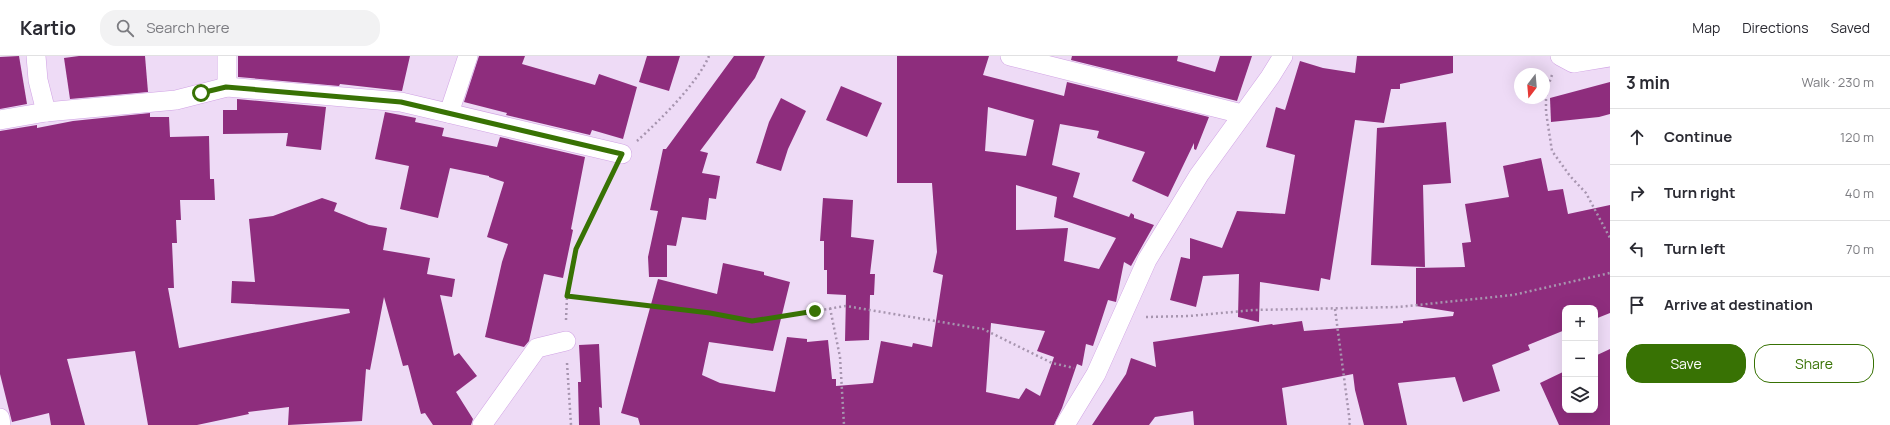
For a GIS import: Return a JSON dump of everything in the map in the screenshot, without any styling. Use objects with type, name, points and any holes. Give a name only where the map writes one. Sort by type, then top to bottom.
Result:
[{"type":"street","points":[[36,56],[38,80],[46,112]]},
{"type":"street","points":[[226,87],[227,56]]},
{"type":"street","points":[[449,113],[468,56]]},
{"type":"street","points":[[1010,56],[1242,114]]},
{"type":"street","points":[[1065,425],[1096,374],[1147,260],[1199,174],[1283,56]]},
{"type":"street","points":[[1557,63],[1573,63],[1610,57]]},
{"type":"street","points":[[0,120],[46,112],[176,100],[226,87],[401,102],[622,154]]},
{"type":"street","points":[[482,425],[537,348],[566,341]]},
{"type":"street","points":[[0,418],[1,425]]},
{"type":"path","points":[[571,425],[566,341],[567,296],[576,249],[622,154],[663,118],[704,66],[709,56]]},
{"type":"path","points":[[1557,63],[1546,92],[1546,112],[1552,151],[1570,176],[1586,193],[1610,238]]},
{"type":"path","points":[[1122,318],[1189,316],[1254,310],[1398,307],[1513,296],[1610,273]]},
{"type":"path","points":[[567,296],[710,313],[752,321],[846,306],[983,330],[1052,363],[1096,374]]},
{"type":"path","points":[[830,308],[840,357],[844,425]]},
{"type":"path","points":[[1335,309],[1350,423],[1349,425]]},
{"type":"building","points":[[19,56],[27,104],[0,109],[0,57]]},
{"type":"building","points":[[79,56],[145,56],[148,92],[70,99],[64,58]]},
{"type":"building","points":[[238,56],[410,56],[402,91],[340,84],[339,86],[238,77]]},
{"type":"building","points":[[479,56],[525,56],[522,64],[595,85],[599,74],[637,87],[623,139],[592,130],[590,135],[506,115],[507,113],[464,102]]},
{"type":"building","points":[[647,56],[680,56],[669,91],[639,82]]},
{"type":"building","points":[[734,56],[765,56],[755,78],[700,151],[708,153],[702,173],[720,176],[716,199],[709,198],[706,220],[682,217],[676,246],[667,245],[667,277],[649,277],[648,257],[658,211],[650,210],[663,149],[666,149]]},
{"type":"building","points":[[897,56],[989,56],[983,75],[1064,96],[1067,82],[1209,117],[1196,150],[1194,149],[1194,143],[1168,197],[1132,181],[1145,152],[1097,138],[1099,131],[1060,124],[1052,165],[1080,173],[1073,197],[1129,217],[1131,213],[1134,215],[1134,218],[1154,225],[1131,266],[1124,262],[1116,302],[1108,300],[1093,346],[1086,344],[1082,366],[1077,364],[1062,408],[1054,425],[640,425],[638,418],[621,413],[658,279],[717,294],[723,263],[764,272],[764,275],[790,282],[773,351],[709,342],[702,375],[720,383],[775,392],[787,337],[807,339],[807,342],[828,340],[832,379],[836,379],[836,386],[873,383],[881,341],[912,347],[913,343],[932,347],[943,275],[933,272],[937,252],[932,183],[897,183]],"holes":[[[988,107],[1034,120],[1026,156],[985,151]],[[1016,185],[1057,197],[1054,217],[1116,238],[1099,269],[1064,261],[1068,228],[1016,230]],[[991,323],[1045,331],[1037,351],[1054,357],[1040,396],[1026,388],[1019,399],[986,392]]]},
{"type":"building","points":[[1072,56],[1178,56],[1177,61],[1215,72],[1220,56],[1252,56],[1237,101],[1071,60]]},
{"type":"building","points":[[1357,56],[1453,56],[1453,73],[1400,84],[1400,89],[1391,89],[1384,123],[1355,120],[1330,280],[1321,278],[1319,291],[1260,282],[1259,322],[1238,317],[1239,274],[1203,276],[1196,307],[1170,300],[1181,257],[1190,259],[1190,238],[1222,248],[1237,211],[1285,214],[1295,155],[1266,147],[1276,107],[1285,110],[1300,61],[1323,68],[1355,73]]},
{"type":"building","points":[[1610,82],[1610,114],[1599,117],[1551,122],[1550,98]]},
{"type":"building","points":[[841,86],[882,103],[867,137],[826,120]]},
{"type":"building","points":[[781,98],[806,111],[788,149],[781,171],[756,163],[769,122]]},
{"type":"building","points":[[237,99],[326,107],[321,150],[286,146],[288,133],[223,134],[223,110],[237,110]]},
{"type":"building","points":[[385,112],[416,118],[415,122],[444,128],[442,136],[497,147],[500,137],[585,157],[571,229],[573,230],[563,278],[544,274],[529,341],[524,347],[485,337],[502,262],[508,244],[487,237],[504,182],[489,176],[450,168],[438,218],[400,209],[409,166],[375,159]]},
{"type":"building","points":[[150,113],[150,117],[169,117],[170,137],[209,136],[210,179],[214,179],[215,200],[180,200],[181,220],[176,220],[177,243],[172,243],[174,288],[168,288],[179,348],[350,313],[349,309],[231,303],[232,281],[255,282],[249,219],[273,216],[322,198],[337,203],[334,211],[369,225],[387,228],[383,250],[430,258],[427,274],[455,279],[452,297],[440,295],[454,356],[459,353],[477,376],[456,392],[473,419],[471,425],[433,425],[425,413],[421,414],[408,365],[403,366],[384,297],[370,370],[366,369],[362,421],[288,425],[289,407],[248,412],[249,414],[197,425],[148,425],[135,351],[67,359],[85,425],[51,425],[49,413],[12,422],[0,374],[0,131],[37,125],[37,128],[73,121]]},
{"type":"building","points":[[1446,122],[1451,183],[1423,185],[1425,267],[1371,265],[1377,128]]},
{"type":"building","points":[[1541,158],[1548,191],[1563,189],[1568,214],[1610,205],[1610,313],[1598,318],[1598,305],[1562,305],[1562,331],[1528,345],[1530,350],[1492,365],[1500,391],[1463,402],[1455,377],[1398,383],[1407,425],[1364,425],[1355,390],[1353,374],[1282,388],[1287,425],[1194,425],[1193,411],[1155,417],[1149,425],[1092,425],[1126,374],[1131,358],[1156,367],[1153,342],[1272,324],[1302,321],[1304,331],[1403,323],[1403,321],[1453,316],[1454,312],[1416,306],[1416,268],[1465,267],[1462,243],[1471,242],[1465,204],[1509,197],[1503,166]]},
{"type":"building","points":[[823,198],[853,200],[851,237],[874,240],[870,274],[875,274],[874,295],[870,295],[869,340],[845,341],[846,295],[827,294],[827,270],[824,270],[824,241],[820,241]]},
{"type":"building","points":[[599,344],[602,408],[599,407],[600,425],[579,425],[578,382],[581,382],[579,345]]},
{"type":"building","points":[[1610,349],[1610,425],[1559,425],[1540,383],[1562,372],[1562,413],[1598,413],[1598,355]]},
{"type":"route","points":[[201,93],[226,87],[401,102],[622,154],[576,249],[567,296],[710,313],[752,321],[815,311]]}]
